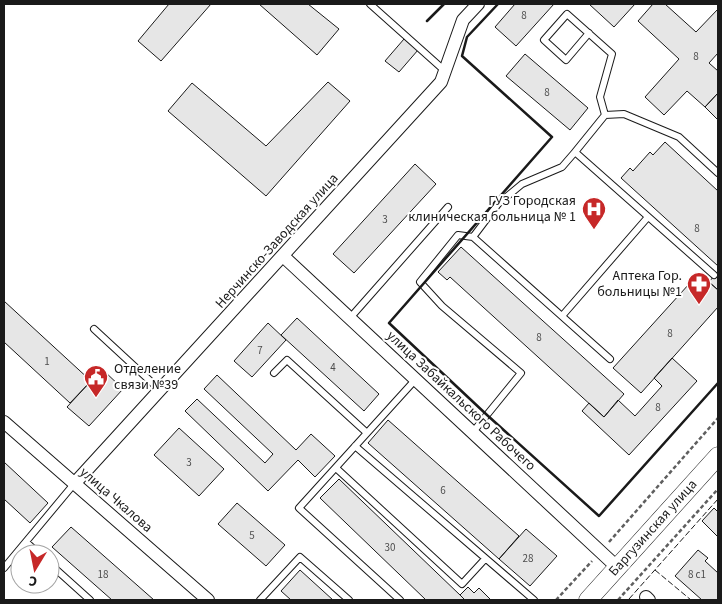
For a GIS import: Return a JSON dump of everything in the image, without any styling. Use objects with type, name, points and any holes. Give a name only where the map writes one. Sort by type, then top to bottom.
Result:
[{"type":"main road","name":"Баргузинская улица","points":[[588,600],[718,456]]},
{"type":"street","name":"Нерчинско-Заводская улица","points":[[74,484],[441,82],[463,20],[478,4]]},
{"type":"street","name":"улица Забайкальского Рабочего","points":[[283,256],[618,568]]},
{"type":"street","name":"улица Чкалова","points":[[4,422],[208,600]]},
{"type":"lane","points":[[370,4],[445,71]]},
{"type":"lane","points":[[589,33],[566,60],[544,40],[567,14],[589,33],[612,54],[600,96],[605,115]]},
{"type":"lane","points":[[473,237],[498,204],[522,184],[562,167],[605,115],[624,114],[679,137],[718,173]]},
{"type":"lane","points":[[575,152],[714,276]]},
{"type":"lane","points":[[350,318],[448,207]]},
{"type":"lane","points":[[562,316],[648,217]]},
{"type":"lane","points":[[473,432],[521,372],[442,306],[420,282],[458,235],[473,237],[610,358]]},
{"type":"lane","points":[[94,329],[160,390]]},
{"type":"lane","points":[[274,373],[287,360],[367,434]]},
{"type":"lane","points":[[400,600],[299,508],[416,379]]},
{"type":"lane","points":[[355,446],[534,600]]},
{"type":"lane","points":[[336,468],[462,584],[485,558]]},
{"type":"lane","points":[[4,568],[74,484]]},
{"type":"lane","points":[[260,600],[300,557],[349,600]]},
{"type":"lane","points":[[60,573],[90,600]]},
{"type":"path","points":[[556,600],[601,552],[718,418]]},
{"type":"path","points":[[618,600],[718,489]]},
{"type":"building","points":[[169,4],[211,4],[161,61],[138,41]]},
{"type":"building","points":[[259,4],[308,4],[339,29],[317,55]]},
{"type":"building","points":[[515,4],[554,4],[516,46],[495,27]]},
{"type":"building","points":[[589,4],[635,4],[614,27]]},
{"type":"building","points":[[653,4],[665,4],[696,32],[718,9],[718,53],[709,63],[718,71],[718,93],[705,107],[687,91],[664,115],[645,97],[679,59],[638,21]]},
{"type":"building","points":[[404,39],[418,50],[399,72],[385,61]]},
{"type":"building","points":[[525,54],[588,108],[570,130],[506,76]]},
{"type":"building","points":[[328,82],[350,101],[266,196],[168,111],[192,83],[266,146]]},
{"type":"building","points":[[718,93],[718,120],[705,107]]},
{"type":"building","points":[[665,142],[718,191],[718,266],[621,178],[630,168],[633,171],[650,152],[653,155]]},
{"type":"building","points":[[415,164],[436,184],[354,273],[333,254]]},
{"type":"building","points":[[461,247],[624,394],[604,417],[450,277],[447,280],[438,272]]},
{"type":"building","points":[[718,271],[718,290],[709,282]]},
{"type":"building","points":[[699,273],[718,290],[718,307],[641,393],[613,368]]},
{"type":"building","points":[[4,301],[91,381],[70,403],[4,342]]},
{"type":"building","points":[[297,318],[379,394],[364,411],[281,335]]},
{"type":"building","points":[[268,323],[286,340],[252,377],[234,361]]},
{"type":"building","points":[[672,358],[697,381],[629,455],[582,411],[589,403],[604,417],[618,400],[635,416],[662,386],[654,378]]},
{"type":"building","points":[[102,369],[123,389],[89,426],[67,407]]},
{"type":"building","points":[[217,375],[296,450],[311,434],[335,456],[315,477],[298,460],[268,491],[185,411],[197,399],[265,463],[273,454],[204,389]]},
{"type":"building","points":[[388,420],[519,536],[499,559],[368,443]]},
{"type":"building","points":[[179,428],[224,469],[199,496],[154,455]]},
{"type":"building","points":[[4,462],[48,503],[30,523],[4,499]]},
{"type":"building","points":[[339,479],[465,600],[426,600],[320,498]]},
{"type":"building","points":[[237,503],[285,545],[266,566],[218,524]]},
{"type":"building","points":[[714,508],[718,512],[718,537],[702,521]]},
{"type":"building","points":[[71,527],[154,600],[112,600],[60,554],[60,544],[55,544]]},
{"type":"building","points":[[526,529],[557,556],[530,586],[499,559]]},
{"type":"building","points":[[698,550],[708,558],[705,561],[718,573],[718,600],[702,600],[675,576]]},
{"type":"building","points":[[300,570],[333,600],[291,600],[281,591]]},
{"type":"building","points":[[468,587],[474,593],[479,588],[491,600],[465,600],[460,595]]},
{"type":"fence","points":[[629,599],[718,499]]},
{"type":"fence","points":[[655,570],[691,600]]},
{"type":"wall","points":[[427,21],[444,4]]},
{"type":"wall","points":[[498,4],[467,37],[462,56],[552,137],[389,323],[599,516],[718,383]]},
{"type":"place","name":"ГУЗ Городская клиническая больница № 1","points":[[594,230]]},
{"type":"place","name":"Аптека Гор. больницы №1","points":[[699,305]]},
{"type":"place","name":"Отделение связи №39","points":[[96,398]]}]
